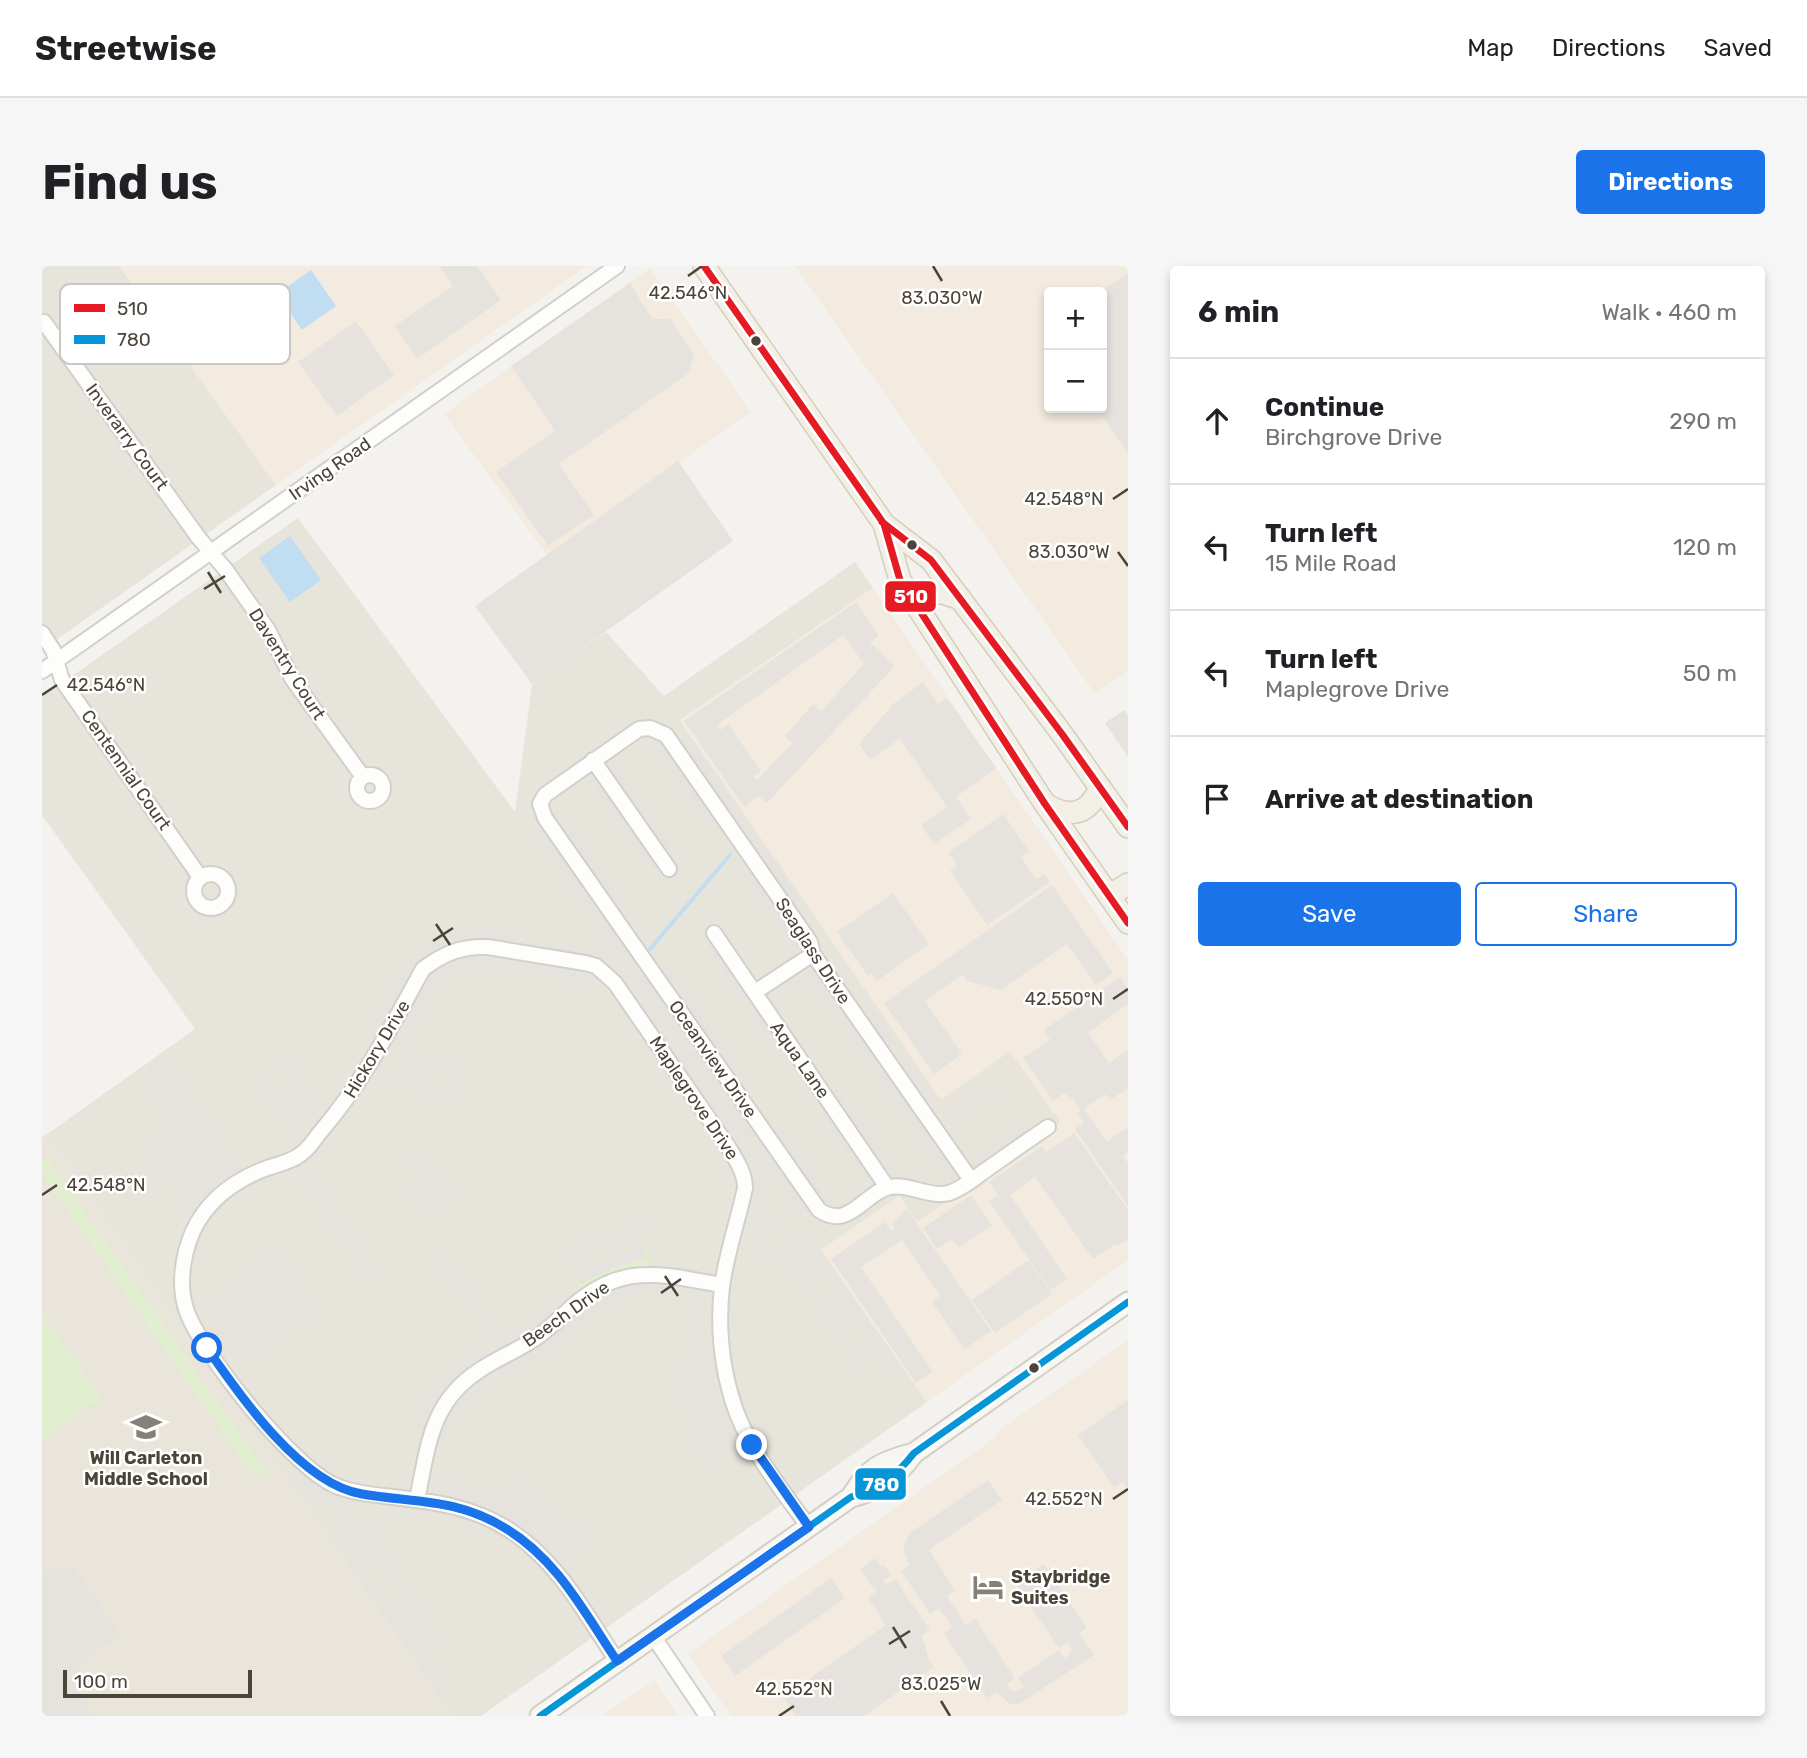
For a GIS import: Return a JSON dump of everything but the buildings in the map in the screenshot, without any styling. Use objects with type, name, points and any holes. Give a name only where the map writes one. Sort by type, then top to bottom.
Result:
[{"type":"main road","points":[[704,266],[884,524],[932,560],[1128,827]]},
{"type":"main road","points":[[884,524],[900,580],[1045,804],[1128,923]]},
{"type":"main road","points":[[917,607],[929,596],[940,592],[961,599]]},
{"type":"main road","points":[[1045,804],[1062,812],[1078,812],[1092,804],[1100,787]]},
{"type":"main road","points":[[1109,896],[1128,884]]},
{"type":"main road","points":[[540,1716],[850,1497],[875,1491],[898,1475],[914,1453],[1128,1302]]},
{"type":"street","name":"Irving Road","points":[[42,671],[617,266]]},
{"type":"street","name":"Inverarry Court","points":[[44,322],[60,344]]},
{"type":"street","name":"Inverarry Court","points":[[74,364],[211,552]]},
{"type":"street","name":"Daventry Court","points":[[211,552],[268,630],[293,680],[363,777]]},
{"type":"street","name":"Centennial Court","points":[[42,633],[51,645],[62,680],[201,877]]},
{"type":"street","name":"Oceanview Drive","points":[[650,728],[639,729],[542,798],[541,808],[545,818],[819,1210],[827,1216],[837,1217],[849,1213],[887,1187]]},
{"type":"street","name":"Seaglass Drive","points":[[650,728],[666,735],[810,942],[813,954],[971,1180]]},
{"type":"street","points":[[593,760],[669,869]]},
{"type":"street","name":"Aqua Lane","points":[[714,933],[887,1187]]},
{"type":"street","name":"Hickory Drive","points":[[417,1500],[362,1494],[332,1484],[315,1474],[261,1421],[207,1348],[185,1308],[182,1292],[187,1247],[208,1206],[233,1185],[302,1154],[356,1088],[423,969],[437,958],[471,946],[585,963]]},
{"type":"street","points":[[755,992],[813,954]]},
{"type":"street","name":"Maplegrove Drive","points":[[585,963],[596,966],[615,983],[727,1145],[745,1179],[722,1285],[722,1345],[738,1415],[752,1445],[809,1527]]},
{"type":"street","points":[[887,1187],[949,1193],[1048,1127]]},
{"type":"street","name":"Beech Drive","points":[[417,1500],[431,1432],[439,1413],[457,1388],[478,1371],[534,1339],[579,1301],[607,1282],[643,1273],[722,1285]]},
{"type":"street","points":[[417,1500],[459,1507],[485,1516],[526,1542],[566,1584],[617,1661]]},
{"type":"street","points":[[653,1636],[707,1716]]},
{"type":"shaded area","points":[[42,266],[119,266],[132,284],[60,284],[60,364],[189,364],[276,485],[42,650]]},
{"type":"shaded area","points":[[119,266],[587,266],[276,485],[189,364],[290,364],[290,284],[132,284]]},
{"type":"shaded area","points":[[439,266],[477,266],[501,300],[417,359],[395,326],[453,286]]},
{"type":"shaded area","points":[[795,266],[1128,266],[1128,671],[1095,694]]},
{"type":"shaded area","points":[[650,268],[751,412],[547,555],[444,414]]},
{"type":"shaded area","points":[[1128,273],[1128,453],[1100,413],[1107,413],[1107,287]]},
{"type":"shaded area","points":[[630,283],[652,319],[670,319],[694,354],[689,373],[559,464],[594,515],[548,546],[496,472],[555,431],[511,366]]},
{"type":"shaded area","points":[[356,321],[394,375],[337,416],[298,362]]},
{"type":"shaded area","points":[[678,461],[733,541],[532,684],[475,606]]},
{"type":"shaded area","points":[[298,518],[515,812],[532,684],[606,632],[664,696],[855,562],[873,588],[680,720],[941,1099],[1010,1051],[1062,1124],[917,1222],[899,1196],[822,1250],[927,1402],[481,1716],[451,1716],[46,1135],[195,1029],[42,815],[42,697]]},
{"type":"shaded area","points":[[873,588],[1128,960],[1128,1260],[927,1402],[821,1250],[899,1196],[917,1222],[1061,1123],[1010,1051],[941,1100],[680,720]]},
{"type":"shaded area","points":[[856,602],[879,636],[870,643],[895,666],[767,803],[759,796],[744,807],[684,721]],"holes":[[[843,635],[864,664],[821,711],[813,704],[785,736],[792,743],[757,780],[754,776],[761,771],[728,724],[720,730],[717,725]]]},
{"type":"shaded area","points":[[923,682],[938,704],[947,698],[996,768],[956,797],[971,819],[934,844],[921,825],[947,807],[900,739],[870,760],[859,744],[893,704]]},
{"type":"shaded area","points":[[1124,710],[1128,716],[1128,757],[1105,723]]},
{"type":"shaded area","points":[[661,739],[716,819],[708,825],[653,744]]},
{"type":"shaded area","points":[[695,746],[756,835],[748,841],[686,752]]},
{"type":"shaded area","points":[[615,763],[677,852],[669,858],[607,769]]},
{"type":"shaded area","points":[[597,775],[659,864],[651,870],[589,781]]},
{"type":"shaded area","points":[[559,810],[638,924],[630,930],[550,816]]},
{"type":"shaded area","points":[[1003,814],[1029,851],[1021,858],[1036,879],[1044,874],[1050,882],[987,925],[950,871],[957,865],[948,853]]},
{"type":"shaded area","points":[[542,826],[629,950],[620,956],[533,833]]},
{"type":"shaded area","points":[[759,840],[801,900],[793,906],[751,845]]},
{"type":"shaded area","points":[[752,868],[805,944],[796,950],[743,874]]},
{"type":"shaded area","points":[[1052,885],[1113,973],[1096,985],[1067,944],[1001,990],[967,981],[962,975],[925,1001],[962,1054],[934,1074],[884,1003]]},
{"type":"shaded area","points":[[893,893],[929,944],[877,981],[872,973],[868,976],[837,932]]},
{"type":"shaded area","points":[[484,928],[517,931],[515,942],[468,940],[454,944],[418,967],[405,984],[375,1047],[365,1043],[396,980],[411,959],[439,939]]},
{"type":"shaded area","points":[[549,939],[593,949],[610,959],[605,967],[589,958],[547,949]]},
{"type":"shaded area","points":[[715,943],[750,994],[742,1000],[706,949]]},
{"type":"shaded area","points":[[484,954],[516,957],[588,975],[584,984],[505,965],[484,963],[463,967],[445,977],[434,988],[402,1049],[393,1045],[420,989],[432,973],[460,958]]},
{"type":"shaded area","points":[[633,956],[692,1042],[684,1048],[624,962]]},
{"type":"shaded area","points":[[667,965],[753,1088],[744,1095],[658,972]]},
{"type":"shaded area","points":[[816,967],[882,1063],[873,1069],[807,974]]},
{"type":"shaded area","points":[[1120,977],[1128,989],[1128,1004],[1088,1033],[1109,1063],[1128,1050],[1128,1088],[1110,1100],[1105,1094],[1084,1109],[1107,1141],[1128,1127],[1128,1152],[1123,1156],[1128,1163],[1128,1206],[1075,1129],[1084,1122],[1077,1113],[1081,1110],[1074,1100],[1064,1093],[1053,1101],[1023,1058],[1050,1040],[1044,1030]]},
{"type":"shaded area","points":[[866,1000],[896,1043],[888,1049],[858,1006]]},
{"type":"shaded area","points":[[644,1002],[734,1129],[755,1166],[763,1195],[760,1212],[751,1210],[750,1178],[636,1007]]},
{"type":"shaded area","points":[[758,1010],[797,1066],[789,1071],[750,1015]]},
{"type":"shaded area","points":[[698,1048],[726,1090],[718,1096],[689,1055]]},
{"type":"shaded area","points":[[281,1052],[322,1109],[313,1115],[273,1058]]},
{"type":"shaded area","points":[[412,1053],[464,1070],[460,1080],[409,1063]]},
{"type":"shaded area","points":[[165,1056],[241,1168],[233,1173],[235,1176],[187,1209],[147,1151],[175,1132],[143,1085],[153,1079],[147,1068]]},
{"type":"shaded area","points":[[904,1056],[935,1099],[926,1105],[896,1061]]},
{"type":"shaded area","points":[[260,1066],[306,1132],[298,1138],[252,1072]]},
{"type":"shaded area","points":[[885,1067],[955,1166],[945,1172],[876,1073]]},
{"type":"shaded area","points":[[392,1072],[455,1093],[452,1103],[388,1082]]},
{"type":"shaded area","points":[[996,1081],[1002,1090],[948,1127],[942,1118]]},
{"type":"shaded area","points":[[838,1087],[893,1166],[885,1171],[830,1092]]},
{"type":"shaded area","points":[[728,1094],[757,1135],[748,1141],[720,1100]]},
{"type":"shaded area","points":[[827,1109],[872,1174],[865,1179],[819,1114]]},
{"type":"shaded area","points":[[1024,1123],[1030,1132],[977,1169],[971,1160]]},
{"type":"shaded area","points":[[781,1128],[831,1201],[822,1207],[772,1135]]},
{"type":"shaded area","points":[[1074,1133],[1128,1210],[1128,1239],[1118,1246],[1115,1244],[1093,1259],[1035,1177],[1010,1195],[1067,1279],[1050,1290],[989,1201],[998,1195],[989,1182],[1042,1146],[1046,1152]]},
{"type":"shaded area","name":"Will Carleton Middle School","points":[[46,1135],[451,1716],[42,1716],[42,1137]]},
{"type":"shaded area","points":[[405,1151],[468,1191],[462,1200],[399,1160]]},
{"type":"shaded area","points":[[771,1153],[808,1207],[799,1213],[762,1159]]},
{"type":"shaded area","points":[[308,1171],[382,1278],[373,1284],[299,1177]]},
{"type":"shaded area","points":[[409,1181],[452,1209],[446,1218],[403,1190]]},
{"type":"shaded area","points":[[971,1195],[992,1225],[959,1248],[952,1239],[937,1249],[923,1228]]},
{"type":"shaded area","points":[[907,1209],[991,1331],[964,1349],[932,1302],[940,1296],[902,1240],[861,1267],[933,1372],[916,1383],[831,1259],[885,1222],[891,1231],[895,1229],[892,1224]]},
{"type":"shaded area","points":[[761,1217],[786,1226],[810,1243],[837,1276],[902,1370],[895,1376],[811,1257],[783,1235],[758,1226]]},
{"type":"shaded area","points":[[645,1223],[645,1232],[601,1245],[558,1268],[553,1261],[598,1235]]},
{"type":"shaded area","points":[[434,1241],[496,1329],[488,1334],[427,1246]]},
{"type":"shaded area","points":[[753,1242],[787,1255],[797,1263],[867,1362],[859,1367],[793,1273],[777,1261],[750,1250]]},
{"type":"shaded area","points":[[644,1248],[647,1257],[612,1268],[580,1284],[574,1275],[608,1258]]},
{"type":"shaded area","points":[[278,1250],[319,1309],[247,1359],[241,1351],[233,1357],[198,1306]]},
{"type":"shaded area","points":[[1028,1260],[1052,1294],[995,1333],[972,1300]]},
{"type":"shaded area","points":[[644,1281],[666,1282],[666,1292],[624,1295],[596,1310],[542,1355],[496,1380],[477,1394],[460,1412],[443,1441],[435,1437],[452,1407],[471,1386],[543,1343],[604,1293]]},
{"type":"shaded area","points":[[695,1303],[706,1304],[705,1328],[713,1376],[722,1411],[735,1442],[726,1447],[718,1433],[702,1385],[694,1329]]},
{"type":"shaded area","points":[[547,1307],[554,1315],[503,1349],[498,1340],[533,1319]]},
{"type":"shaded area","points":[[1128,1340],[1128,1716],[731,1716],[688,1654],[996,1437],[998,1431]]},
{"type":"shaded area","points":[[478,1352],[483,1360],[447,1389],[424,1429],[414,1426],[439,1382]]},
{"type":"shaded area","points":[[685,1364],[697,1419],[718,1463],[710,1467],[688,1422],[678,1386],[675,1365]]},
{"type":"shaded area","points":[[1128,1400],[1128,1489],[1123,1482],[1114,1487],[1078,1435]]},
{"type":"shaded area","points":[[302,1477],[324,1493],[350,1498],[348,1507],[321,1502],[308,1495],[297,1486]]},
{"type":"shaded area","points":[[441,1477],[494,1496],[508,1504],[540,1526],[569,1554],[561,1560],[503,1513],[439,1490]]},
{"type":"shaded area","points":[[512,1478],[534,1492],[587,1537],[579,1545],[529,1501],[507,1487]]},
{"type":"shaded area","points":[[988,1480],[1002,1500],[929,1550],[955,1590],[947,1596],[966,1625],[975,1619],[1015,1678],[1007,1684],[1015,1691],[1024,1687],[1018,1678],[1059,1650],[1065,1659],[1072,1650],[1068,1642],[1059,1648],[1015,1583],[1044,1564],[1087,1628],[1079,1634],[1094,1655],[1019,1704],[1010,1704],[996,1692],[987,1698],[944,1634],[952,1627],[939,1608],[930,1614],[901,1571],[909,1565],[903,1547],[911,1532]]},
{"type":"shaded area","points":[[344,1511],[355,1511],[354,1537],[360,1564],[454,1698],[446,1703],[352,1568],[345,1548]]},
{"type":"shaded area","points":[[369,1516],[379,1518],[378,1533],[382,1551],[444,1642],[436,1648],[372,1553],[368,1534]]},
{"type":"shaded area","points":[[875,1558],[891,1575],[883,1581],[885,1585],[895,1579],[930,1630],[922,1635],[929,1660],[934,1667],[864,1716],[795,1716],[784,1696],[886,1625],[868,1598],[877,1591],[860,1569]]},
{"type":"shaded area","points":[[54,1566],[73,1566],[121,1635],[66,1674],[95,1716],[42,1716],[42,1574]]},
{"type":"shaded area","points":[[831,1578],[845,1598],[735,1676],[721,1656]]},
{"type":"shaded area","points":[[654,1680],[678,1716],[601,1716]]},
{"type":"green space","points":[[48,1159],[266,1471],[255,1479],[42,1174],[42,1164]]},
{"type":"green space","points":[[646,1246],[650,1259],[645,1266],[615,1273],[584,1288],[579,1287],[572,1276],[580,1283],[612,1268],[646,1258]]},
{"type":"green space","points":[[42,1313],[101,1398],[42,1440]]},
{"type":"water","points":[[311,270],[336,306],[302,330],[290,313],[290,285]]},
{"type":"water","points":[[290,536],[321,580],[290,602],[259,558]]},
{"type":"waterway","points":[[650,949],[730,855]]},
{"type":"transit line","name":"510","points":[[704,266],[884,524],[900,580],[1045,804],[1128,923]]},
{"type":"transit line","name":"510","points":[[882,522],[931,560],[1062,734],[1128,827]]},
{"type":"transit line","name":"780","points":[[540,1716],[851,1497],[886,1481],[914,1453],[1128,1302]]},
{"type":"place","name":"Will Carleton Middle School","points":[[146,1427]]},
{"type":"place","name":"Staybridge Suites","points":[[988,1587]]},
{"type":"route","points":[[207,1348],[261,1421],[315,1474],[332,1484],[362,1494],[459,1507],[485,1516],[526,1542],[545,1559],[571,1590],[617,1661],[809,1527],[752,1445]]}]
